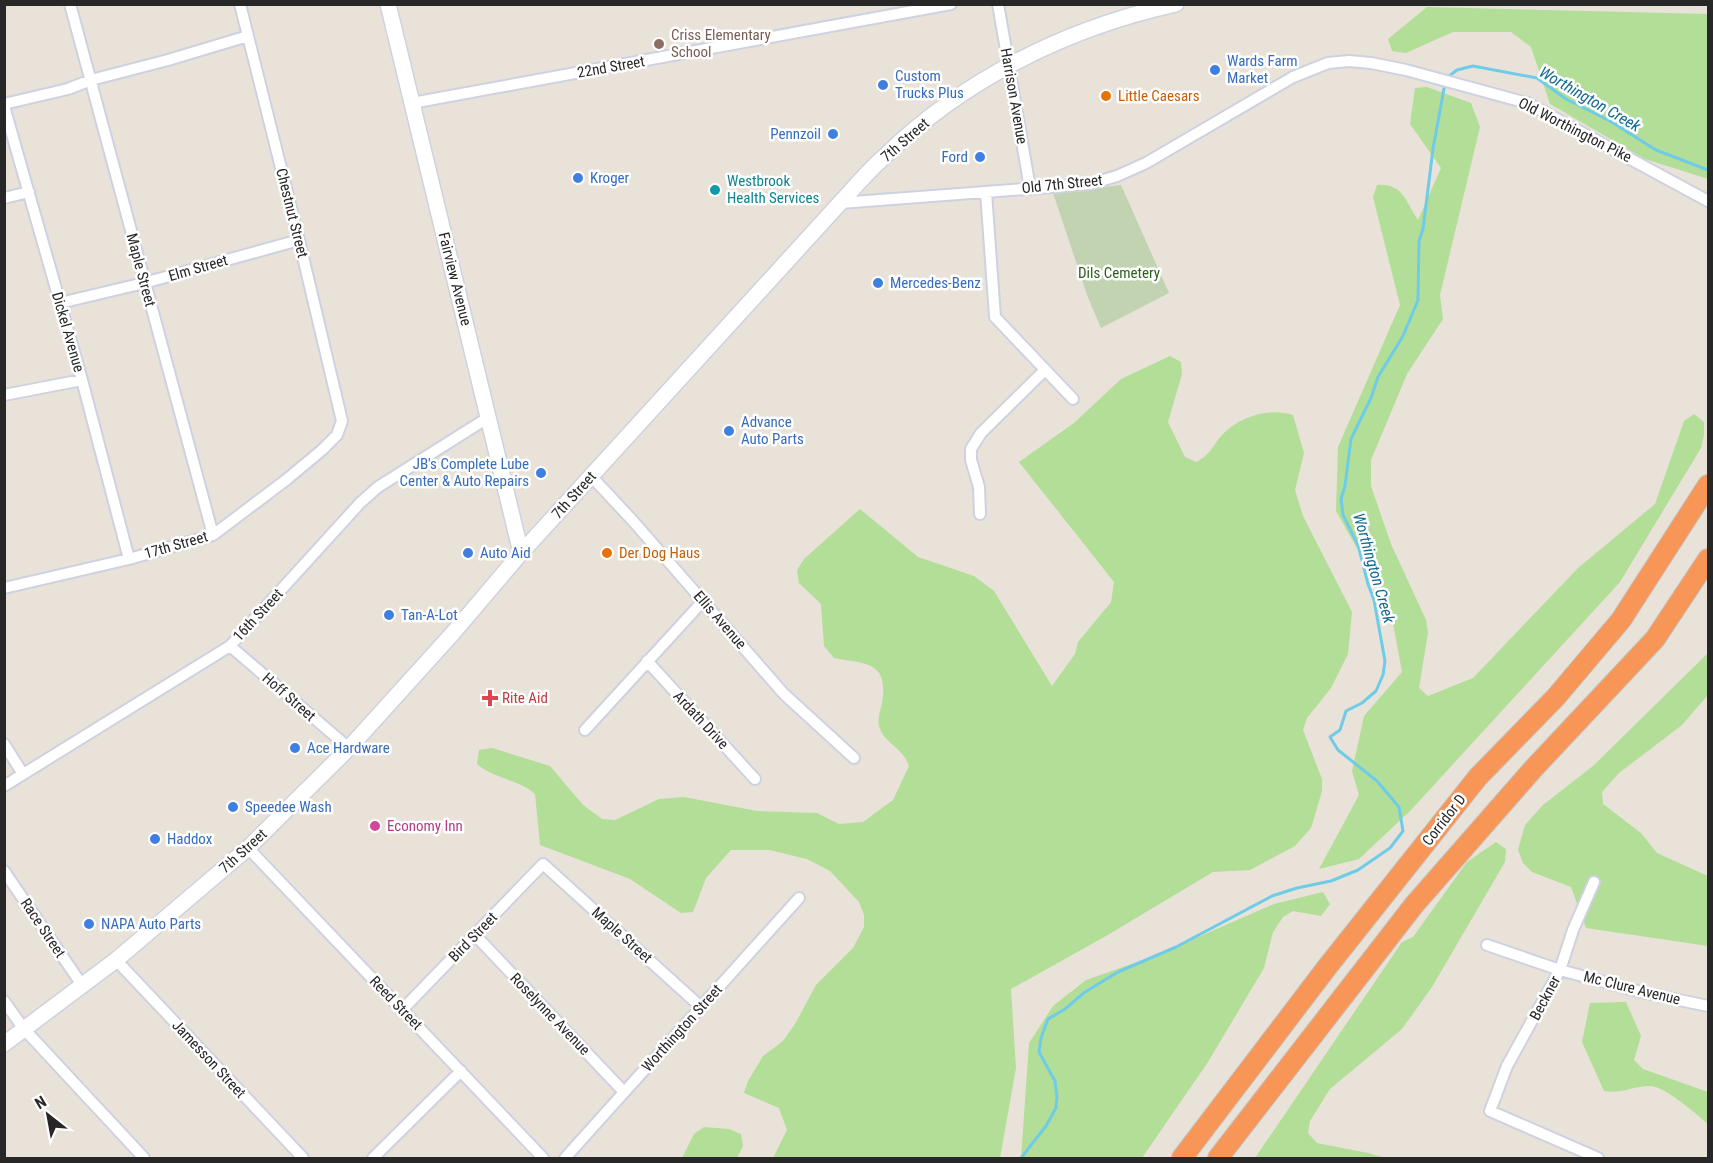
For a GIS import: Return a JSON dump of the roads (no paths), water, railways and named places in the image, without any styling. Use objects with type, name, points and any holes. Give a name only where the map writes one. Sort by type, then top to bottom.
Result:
[{"type":"highway","name":"Corridor D","points":[[1182,1158],[1328,966],[1478,777],[1556,697],[1621,620],[1706,488]]},
{"type":"highway","name":"Corridor D","points":[[1218,1158],[1413,905],[1534,768],[1655,639],[1708,560]]},
{"type":"highway","points":[[1655,639],[1708,572]]},
{"type":"main road","name":"Fairview Avenue","points":[[388,4],[521,553]]},
{"type":"main road","name":"7th Street","points":[[4,1044],[116,960],[248,848],[349,748],[591,476],[840,203],[906,136],[960,96],[1009,64],[1096,27],[1176,4]]},
{"type":"street","name":"Maple Street","points":[[70,4],[213,535]]},
{"type":"street","name":"Chestnut Street","points":[[240,4],[342,421]]},
{"type":"street","name":"22nd Street","points":[[412,103],[951,4]]},
{"type":"street","name":"Harrison Avenue","points":[[998,4],[1030,188]]},
{"type":"street","points":[[4,105],[68,89],[91,80],[248,36]]},
{"type":"street","name":"Old Worthington Pike","points":[[1328,63],[1349,61],[1406,70],[1527,103],[1708,201]]},
{"type":"street","name":"Old 7th Street","points":[[840,203],[1090,184],[1117,176],[1146,163],[1293,77],[1328,63]]},
{"type":"street","name":"Dickel Avenue","points":[[4,105],[82,380],[129,559]]},
{"type":"street","points":[[4,198],[29,192]]},
{"type":"street","points":[[986,192],[995,317],[1073,399]]},
{"type":"street","name":"Elm Street","points":[[60,303],[144,284],[299,240]]},
{"type":"street","points":[[980,514],[980,494],[971,460],[972,449],[981,433],[1045,370]]},
{"type":"street","points":[[4,394],[82,380]]},
{"type":"street","name":"16th Street","points":[[4,786],[230,646],[360,503],[378,487],[489,417]]},
{"type":"street","name":"17th Street","points":[[4,588],[129,559],[213,535],[285,480],[337,435],[342,421]]},
{"type":"street","name":"Ellis Avenue","points":[[591,476],[784,694],[854,759]]},
{"type":"street","points":[[585,730],[703,601]]},
{"type":"street","name":"Hoff Street","points":[[230,646],[349,748]]},
{"type":"street","name":"Ardath Drive","points":[[647,661],[755,779]]},
{"type":"street","points":[[4,744],[23,774]]},
{"type":"street","name":"Reed Street","points":[[248,848],[543,1158]]},
{"type":"street","name":"Maple Street","points":[[543,864],[701,1007]]},
{"type":"street","name":"Bird Street","points":[[403,1009],[543,864]]},
{"type":"street","name":"Race Street","points":[[4,871],[82,985]]},
{"type":"street","name":"Beckner","points":[[1594,882],[1573,930],[1560,970],[1507,1066],[1490,1111],[1598,1158]]},
{"type":"street","name":"Worthington Street","points":[[564,1158],[799,898]]},
{"type":"street","name":"Roselynne Avenue","points":[[475,935],[624,1092]]},
{"type":"street","name":"Mc Clure Avenue","points":[[1487,945],[1560,970],[1641,992],[1708,1006]]},
{"type":"street","name":"Jamesson Street","points":[[116,960],[303,1158]]},
{"type":"street","points":[[4,1001],[24,1029],[144,1158]]},
{"type":"street","points":[[373,1158],[461,1071]]},
{"type":"waterway","name":"Worthington Creek","points":[[1448,77],[1457,70],[1473,66],[1537,78],[1566,99],[1610,121],[1656,150],[1708,170]]},
{"type":"waterway","name":"Worthington Creek","points":[[1021,1158],[1046,1126],[1056,1108],[1055,1081],[1039,1052],[1048,1019],[1118,972],[1176,947],[1272,896],[1331,881],[1358,870],[1390,848],[1403,831],[1399,807],[1377,781],[1338,750],[1330,737],[1340,730],[1346,711],[1362,703],[1376,691],[1383,675],[1385,661],[1374,600],[1358,545],[1343,515],[1341,499],[1345,486],[1351,439],[1371,398],[1378,377],[1403,336],[1418,300],[1419,241],[1423,229],[1433,149],[1445,83]]},
{"type":"place","name":"Criss Elementary School","points":[[659,44]]},
{"type":"place","name":"Wards Farm Market","points":[[1215,70]]},
{"type":"place","name":"Custom Trucks Plus","points":[[883,85]]},
{"type":"place","name":"Little Caesars","points":[[1106,96]]},
{"type":"place","name":"Pennzoil","points":[[833,134]]},
{"type":"place","name":"Ford","points":[[980,157]]},
{"type":"place","name":"Kroger","points":[[578,178]]},
{"type":"place","name":"Westbrook Health Services","points":[[715,190]]},
{"type":"place","name":"Mercedes-Benz","points":[[878,283]]},
{"type":"place","name":"Advance Auto Parts","points":[[729,431]]},
{"type":"place","name":"JB's Complete Lube Center & Auto Repairs","points":[[541,473]]},
{"type":"place","name":"Auto Aid","points":[[468,553]]},
{"type":"place","name":"Der Dog Haus","points":[[607,553]]},
{"type":"place","name":"Tan-A-Lot","points":[[389,615]]},
{"type":"place","name":"Rite Aid","points":[[490,698]]},
{"type":"place","name":"Ace Hardware","points":[[295,748]]},
{"type":"place","name":"Speedee Wash","points":[[233,807]]},
{"type":"place","name":"Economy Inn","points":[[375,826]]},
{"type":"place","name":"Haddox","points":[[155,839]]},
{"type":"place","name":"NAPA Auto Parts","points":[[89,924]]},
{"type":"park label","name":"Dils Cemetery","points":[[1119,273]]}]
